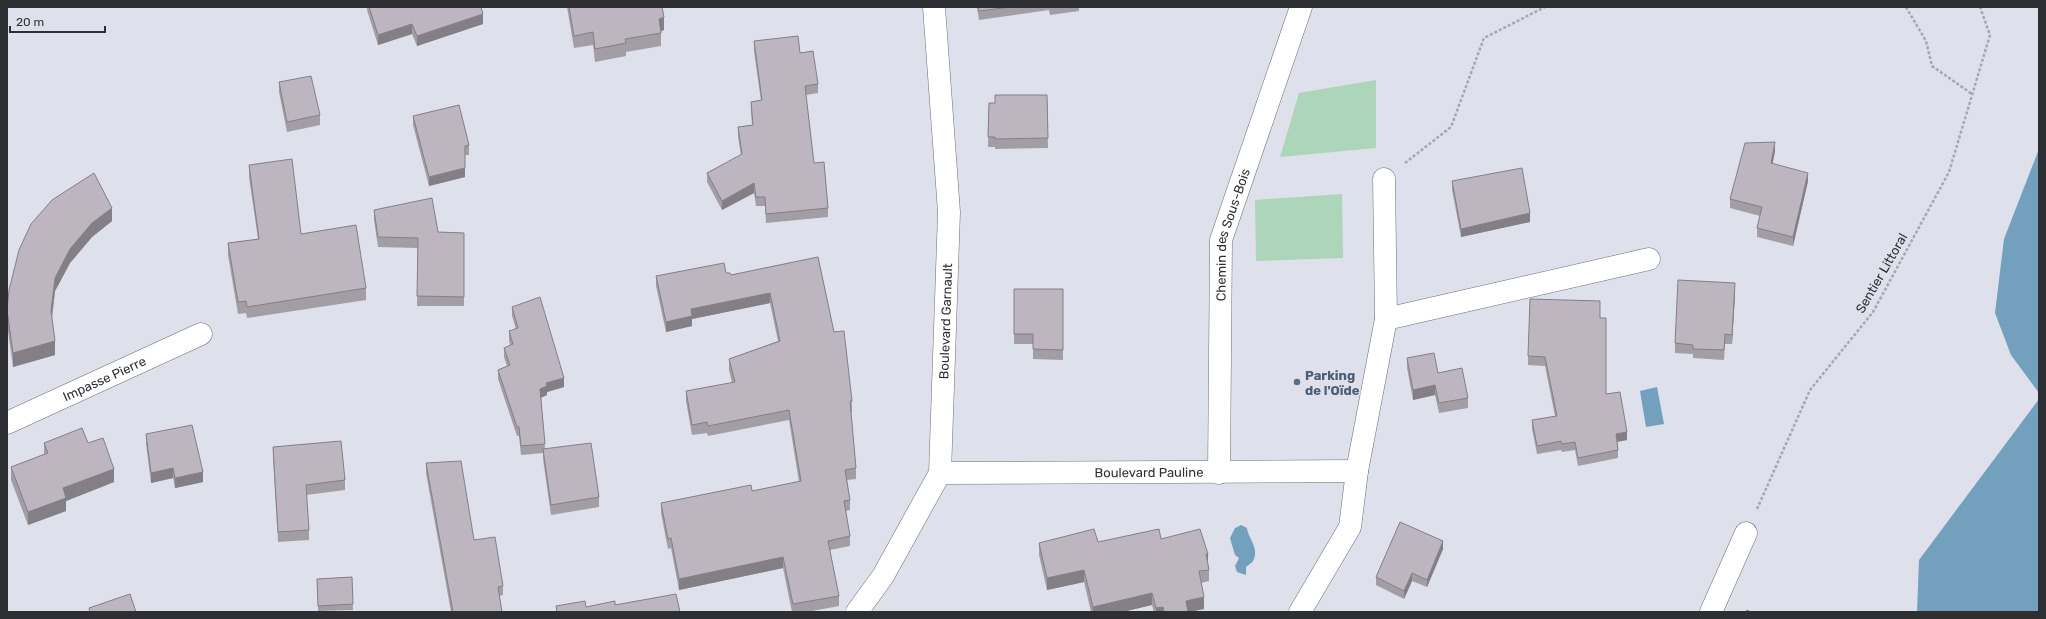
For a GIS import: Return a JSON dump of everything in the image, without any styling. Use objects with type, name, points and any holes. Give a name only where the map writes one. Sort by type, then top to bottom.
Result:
[{"type":"street","name":"Boulevard Garnault","points":[[857,612],[883,576],[940,473],[949,212],[934,7]]},
{"type":"street","name":"Chemin des Sous-Bois","points":[[1219,473],[1220,240],[1301,7]]},
{"type":"street","points":[[1300,612],[1350,527],[1357,471],[1386,319],[1384,179]]},
{"type":"street","points":[[1386,319],[1649,259]]},
{"type":"street","name":"Impasse Pierre","points":[[7,423],[201,334]]},
{"type":"street","name":"Boulevard Pauline","points":[[940,473],[1219,473],[1357,471]]},
{"type":"street","points":[[1711,612],[1746,533]]},
{"type":"path","points":[[1384,179],[1452,127],[1484,38],[1545,7]]},
{"type":"path","points":[[1906,7],[1926,41],[1932,66],[1972,94]]},
{"type":"path","name":"Sentier Littoral","points":[[1746,533],[1810,390],[1873,312],[1949,172],[1990,35],[1980,7]]},
{"type":"green space","points":[[1376,80],[1376,148],[1280,157],[1299,93]]},
{"type":"green space","points":[[1342,194],[1343,258],[1256,261],[1255,200]]},
{"type":"water","points":[[2039,149],[2039,393],[2011,355],[1995,313],[2004,239]]},
{"type":"water","points":[[1657,387],[1664,424],[1646,427],[1640,391]]},
{"type":"water","points":[[2039,399],[2039,612],[1917,612],[1919,560]]},
{"type":"water","points":[[1241,525],[1247,528],[1255,552],[1253,561],[1246,567],[1246,575],[1237,572],[1235,566],[1239,558],[1235,555],[1230,538],[1235,528]]},
{"type":"building","points":[[369,7],[481,7],[483,14],[417,36],[412,24],[378,35]]},
{"type":"building","points":[[569,7],[662,7],[664,17],[659,19],[661,33],[625,39],[626,43],[595,49],[593,32],[574,36]]},
{"type":"building","points":[[978,7],[1011,7],[979,11]]},
{"type":"building","points":[[798,36],[800,53],[813,51],[818,84],[805,86],[814,163],[824,162],[828,208],[766,214],[765,197],[756,197],[754,183],[722,201],[707,173],[742,154],[738,127],[753,125],[751,102],[762,100],[754,41]]},
{"type":"building","points":[[311,76],[320,115],[287,122],[279,82]]},
{"type":"building","points":[[995,95],[1047,95],[1048,138],[995,139],[995,137],[988,137],[989,103],[995,103]]},
{"type":"building","points":[[459,105],[469,145],[465,146],[465,168],[429,177],[413,116]]},
{"type":"building","points":[[1775,142],[1771,163],[1808,173],[1793,237],[1757,228],[1762,207],[1730,199],[1745,143]]},
{"type":"building","points":[[292,159],[301,234],[356,225],[366,288],[247,307],[246,301],[238,302],[228,243],[259,239],[249,165]]},
{"type":"building","points":[[1522,168],[1530,213],[1461,229],[1452,181]]},
{"type":"building","points":[[94,173],[112,208],[92,223],[70,249],[55,278],[51,311],[55,341],[13,353],[7,310],[9,290],[19,250],[31,224],[52,200]]},
{"type":"building","points":[[432,198],[438,232],[464,233],[464,297],[417,296],[418,238],[378,237],[374,210]]},
{"type":"building","points":[[818,257],[834,332],[844,331],[852,401],[850,401],[856,468],[845,470],[850,500],[844,501],[850,536],[828,541],[839,596],[793,604],[783,557],[679,579],[671,538],[668,539],[661,503],[751,485],[752,491],[801,481],[789,410],[708,426],[707,422],[692,425],[686,391],[735,382],[729,359],[780,341],[770,293],[691,309],[692,316],[666,322],[656,276],[724,263],[726,273],[730,273],[731,275]]},
{"type":"building","points":[[1678,280],[1735,283],[1732,335],[1725,334],[1724,350],[1693,349],[1693,345],[1675,343]]},
{"type":"building","points":[[1014,289],[1063,289],[1063,350],[1033,349],[1033,334],[1014,334]]},
{"type":"building","points":[[540,297],[564,378],[546,383],[547,386],[540,389],[545,444],[521,446],[519,427],[517,427],[498,370],[510,365],[504,348],[513,344],[509,331],[518,328],[512,307]]},
{"type":"building","points":[[1530,299],[1600,301],[1600,318],[1606,318],[1606,394],[1620,392],[1627,432],[1616,434],[1618,450],[1578,458],[1575,442],[1562,444],[1561,441],[1537,446],[1532,420],[1557,416],[1545,357],[1528,356]]},
{"type":"building","points":[[1434,353],[1438,373],[1462,368],[1468,398],[1439,403],[1435,385],[1413,390],[1407,358]]},
{"type":"building","points":[[192,425],[203,472],[175,478],[173,468],[151,473],[146,434]]},
{"type":"building","points":[[82,428],[88,443],[103,438],[114,469],[63,488],[66,498],[28,512],[11,467],[48,453],[44,443]]},
{"type":"building","points":[[341,441],[345,480],[306,485],[309,530],[278,532],[273,447]]},
{"type":"building","points":[[591,443],[599,497],[551,505],[543,449]]},
{"type":"building","points":[[461,461],[474,540],[495,537],[503,586],[498,587],[502,612],[453,612],[426,463]]},
{"type":"building","points":[[1400,522],[1443,541],[1427,580],[1412,573],[1404,591],[1376,577]]},
{"type":"building","points":[[1094,529],[1098,542],[1159,529],[1161,539],[1200,529],[1208,554],[1206,554],[1209,570],[1199,571],[1204,597],[1186,601],[1188,612],[1164,612],[1163,607],[1156,608],[1152,593],[1093,607],[1084,570],[1047,578],[1039,543]]},
{"type":"building","points":[[352,577],[353,604],[318,606],[317,579]]},
{"type":"building","points":[[130,594],[136,612],[90,612],[89,608]]},
{"type":"building","points":[[676,594],[680,612],[557,612],[556,606],[585,601],[586,607],[615,601],[615,605]]},
{"type":"place","name":"Parking de l'Oïde","points":[[1297,382]]}]
